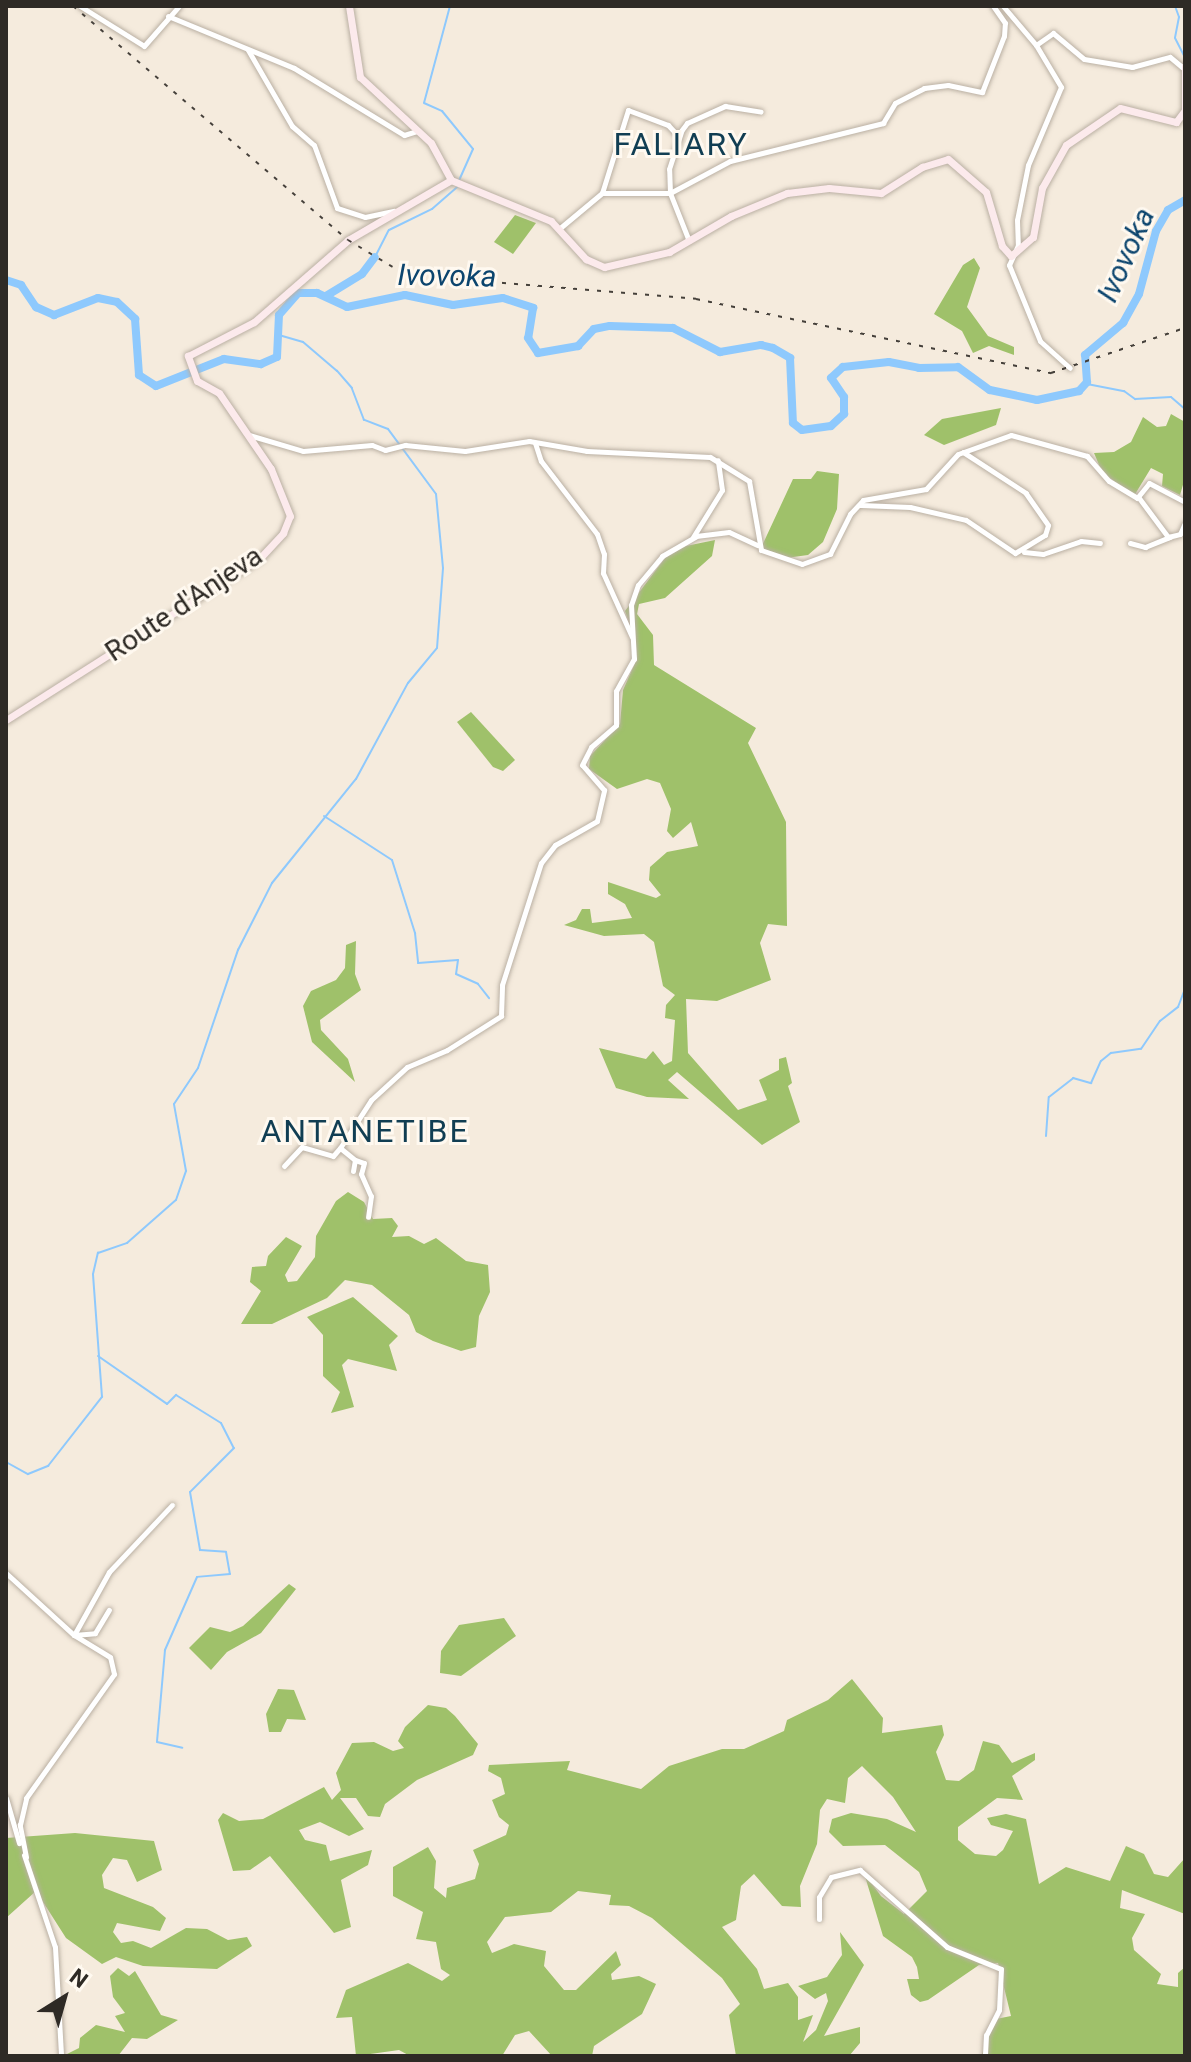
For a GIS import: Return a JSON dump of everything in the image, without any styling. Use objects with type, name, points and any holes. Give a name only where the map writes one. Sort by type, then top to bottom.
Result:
[{"type":"street","points":[[80,6],[144,46],[179,6]]},
{"type":"street","points":[[349,6],[360,77],[439,155],[444,169],[455,183],[560,228],[586,259],[604,267],[649,260],[731,216],[787,193],[829,188],[881,193],[922,167],[948,159],[986,192],[1002,246],[1011,256]]},
{"type":"street","points":[[602,193],[670,193],[730,161],[878,125],[895,103],[924,88],[957,85],[982,92],[1004,36],[1005,23],[993,6]]},
{"type":"street","points":[[1003,6],[1036,45],[1061,87],[1028,165],[1017,220],[1018,245],[1011,256],[1012,274],[1040,341],[1070,368]]},
{"type":"street","points":[[168,16],[294,68],[404,135],[417,131]]},
{"type":"street","points":[[1011,256],[1033,237],[1046,177],[1066,145],[1120,108],[1176,122],[1185,110],[1184,66],[1170,57],[1132,67],[1084,59],[1053,33],[1036,45]]},
{"type":"street","points":[[247,49],[292,126],[314,145],[337,208],[365,217],[410,205],[436,187],[455,183]]},
{"type":"street","points":[[689,241],[670,193],[669,169],[687,123],[725,106],[761,112]]},
{"type":"street","points":[[560,228],[602,193],[628,110],[668,125],[679,138]]},
{"type":"street","points":[[436,187],[444,169]]},
{"type":"street","name":"Route d'Anjeva","points":[[6,720],[260,558],[283,533],[290,516],[271,469],[219,393],[197,381],[188,356],[254,322],[348,240],[410,205]]},
{"type":"street","points":[[249,435],[303,451],[360,445],[394,450],[405,445],[465,451],[535,442],[718,460],[749,481],[758,545]]},
{"type":"street","points":[[284,1166],[302,1147],[333,1156],[371,1100],[407,1067],[447,1050],[501,1016],[502,985],[541,863],[555,845],[597,821],[604,790],[585,772],[584,756],[616,725],[616,691],[631,669],[635,646],[631,605],[638,585],[662,556],[692,538],[729,532],[758,545],[774,559],[802,564],[824,559],[856,507],[872,497],[926,489],[963,452],[990,439],[1034,437],[1087,456],[1109,481],[1139,498],[1171,537]]},
{"type":"street","points":[[535,442],[541,461],[597,534],[604,554],[603,573],[635,646]]},
{"type":"street","points":[[963,452],[1020,487],[1039,509],[1048,530],[1023,552]]},
{"type":"street","points":[[692,538],[722,490],[718,460]]},
{"type":"street","points":[[1139,498],[1145,485],[1153,484],[1185,502]]},
{"type":"street","points":[[856,507],[910,507],[966,520],[1010,551],[1035,555],[1081,541],[1100,543]]},
{"type":"street","points":[[1130,543],[1145,547],[1171,537],[1185,523]]},
{"type":"street","points":[[340,1148],[364,1163],[361,1175],[371,1196],[368,1217]]},
{"type":"street","points":[[353,1171],[355,1160]]},
{"type":"street","points":[[74,1635],[109,1572],[172,1505]]},
{"type":"street","points":[[6,1573],[74,1635],[110,1657],[114,1674],[26,1798],[20,1825],[26,1857]]},
{"type":"street","points":[[74,1635],[95,1633],[109,1610]]},
{"type":"street","points":[[6,1798],[55,1947],[61,2056]]},
{"type":"street","points":[[819,1919],[819,1897],[831,1877],[860,1870],[947,1947],[1001,1969],[999,2010],[986,2035],[985,2056]]},
{"type":"green space","points":[[515,215],[536,223],[513,254],[494,242]]},
{"type":"green space","points":[[974,258],[980,268],[967,307],[988,336],[1014,347],[1014,355],[989,346],[973,353],[962,331],[934,314],[963,265]]},
{"type":"green space","points":[[1001,408],[996,425],[944,445],[924,435],[942,419]]},
{"type":"green space","points":[[1171,414],[1185,422],[1185,478],[1180,495],[1162,486],[1163,474],[1151,468],[1134,496],[1102,472],[1094,453],[1114,452],[1131,442],[1143,417],[1157,427],[1166,426]]},
{"type":"green space","points":[[817,471],[839,474],[837,509],[823,542],[808,555],[786,558],[761,548],[793,479],[811,479]]},
{"type":"green space","points":[[715,540],[712,556],[665,598],[639,604],[637,614],[653,635],[654,665],[756,728],[748,743],[786,822],[787,926],[768,924],[760,943],[771,980],[717,1001],[686,999],[688,1053],[738,1110],[767,1100],[759,1080],[779,1070],[779,1059],[786,1057],[792,1083],[788,1086],[800,1122],[762,1145],[677,1072],[668,1080],[689,1099],[647,1097],[616,1088],[599,1048],[646,1059],[653,1051],[664,1065],[672,1061],[675,1020],[665,1018],[666,1005],[675,995],[663,986],[654,942],[644,934],[604,936],[564,925],[576,920],[582,909],[590,909],[592,923],[632,918],[625,904],[608,894],[608,882],[656,898],[661,895],[649,880],[650,867],[667,852],[698,846],[691,822],[673,838],[667,831],[671,809],[660,783],[647,779],[617,789],[589,769],[590,756],[620,724],[623,690],[635,663],[636,641],[625,611],[665,558],[681,547]]},
{"type":"green space","points":[[471,712],[515,760],[503,771],[493,767],[457,722]]},
{"type":"green space","points":[[356,941],[355,974],[361,990],[320,1020],[321,1030],[348,1059],[355,1082],[312,1042],[303,1006],[311,991],[336,980],[345,968],[346,945]]},
{"type":"green space","points":[[348,1192],[364,1202],[373,1219],[392,1218],[398,1226],[392,1237],[409,1236],[424,1244],[436,1238],[466,1261],[488,1265],[490,1292],[479,1316],[476,1347],[461,1351],[433,1341],[416,1332],[409,1315],[372,1285],[345,1280],[327,1298],[272,1324],[241,1324],[261,1291],[250,1282],[252,1267],[266,1266],[268,1256],[286,1237],[302,1246],[285,1275],[288,1282],[297,1281],[315,1257],[316,1236],[336,1201]]},
{"type":"green space","points":[[353,1297],[398,1336],[389,1345],[397,1371],[348,1359],[342,1365],[354,1407],[331,1413],[340,1392],[323,1376],[323,1335],[307,1317]]},
{"type":"green space","points":[[289,1584],[296,1589],[261,1633],[227,1652],[211,1670],[189,1648],[210,1627],[230,1632],[243,1626]]},
{"type":"green space","points":[[504,1618],[516,1636],[461,1676],[440,1673],[441,1651],[459,1625]]},
{"type":"green space","points":[[852,1679],[883,1718],[882,1733],[942,1725],[944,1735],[936,1752],[946,1780],[959,1781],[974,1770],[983,1741],[999,1745],[1012,1763],[1035,1753],[1035,1760],[1012,1776],[1023,1800],[997,1798],[958,1827],[958,1840],[975,1854],[996,1856],[1003,1850],[1013,1831],[991,1825],[987,1818],[1006,1814],[1026,1819],[1039,1884],[1066,1867],[1110,1881],[1126,1846],[1144,1854],[1154,1874],[1168,1877],[1185,1858],[1185,1914],[1122,1890],[1120,1908],[1145,1914],[1132,1938],[1134,1950],[1161,1974],[1157,1984],[1178,1987],[1178,1973],[1185,1967],[1185,2056],[982,2056],[987,2030],[996,2019],[1011,2016],[998,1963],[979,1965],[928,2000],[920,2002],[911,1995],[907,1979],[919,1979],[917,1967],[912,1957],[883,1936],[864,1873],[881,1896],[904,1914],[927,1891],[919,1872],[885,1845],[843,1846],[829,1832],[832,1819],[851,1813],[887,1819],[916,1832],[893,1797],[862,1766],[848,1778],[845,1803],[827,1799],[820,1810],[817,1844],[800,1886],[801,1907],[782,1906],[754,1874],[741,1886],[736,1920],[722,1927],[757,1969],[764,1989],[788,1983],[798,1997],[798,2020],[813,2015],[803,2042],[816,2030],[828,2001],[826,1993],[815,1999],[798,1986],[827,1977],[842,1955],[840,1932],[864,1965],[824,2036],[860,2027],[860,2043],[849,2056],[736,2056],[729,2015],[740,2004],[722,1978],[652,1918],[629,1906],[609,1905],[611,1895],[578,1891],[551,1912],[505,1917],[487,1942],[492,1953],[514,1944],[546,1951],[544,1966],[564,1990],[576,1990],[616,1951],[621,1965],[611,1974],[612,1980],[639,1976],[656,1984],[642,2014],[594,2046],[592,2056],[552,2056],[529,2031],[515,2035],[502,2056],[410,2056],[399,2050],[356,2056],[352,2017],[336,2018],[346,1990],[408,1963],[442,1981],[450,1975],[441,1969],[436,1942],[416,1939],[423,1912],[393,1896],[393,1867],[428,1847],[436,1861],[434,1888],[446,1898],[447,1888],[475,1879],[479,1864],[473,1850],[506,1835],[509,1825],[499,1817],[492,1800],[505,1794],[501,1778],[488,1771],[489,1765],[570,1761],[567,1770],[641,1789],[669,1766],[722,1749],[744,1749],[784,1731],[787,1720],[828,1700]]},
{"type":"green space","points":[[278,1689],[294,1690],[306,1720],[287,1719],[281,1732],[269,1732],[266,1714]]},
{"type":"green space","points":[[428,1705],[446,1708],[455,1716],[478,1744],[473,1755],[417,1780],[385,1804],[380,1817],[368,1816],[356,1798],[340,1798],[364,1829],[349,1836],[320,1822],[299,1830],[305,1840],[326,1845],[330,1861],[372,1850],[368,1865],[341,1880],[351,1927],[334,1933],[270,1856],[250,1870],[233,1871],[218,1820],[223,1813],[239,1821],[263,1819],[324,1787],[332,1800],[341,1790],[336,1773],[352,1743],[374,1742],[393,1751],[404,1748],[398,1741],[405,1727]]},
{"type":"green space","points":[[75,1833],[154,1841],[162,1870],[137,1882],[127,1860],[113,1858],[102,1875],[104,1888],[153,1907],[166,1918],[160,1931],[117,1923],[113,1932],[121,1943],[133,1941],[151,1948],[186,1928],[207,1929],[228,1940],[247,1937],[252,1946],[217,1969],[143,1966],[116,1957],[102,1964],[66,1938],[36,1891],[6,1918],[6,1838]]},
{"type":"green space","points":[[118,1968],[129,1976],[135,1971],[161,2015],[178,2020],[147,2039],[132,2038],[118,2056],[63,2056],[79,2048],[80,2038],[96,2025],[125,2032],[115,2016],[125,2013],[113,1997],[110,1976]]},
{"type":"waterway","points":[[450,6],[424,103],[442,111],[473,149],[459,181]]},
{"type":"waterway","points":[[1175,6],[1179,17],[1175,38],[1185,58]]},
{"type":"waterway","points":[[375,257],[389,230],[432,209],[457,187]]},
{"type":"waterway","name":"Ivovoka","points":[[6,280],[21,285],[36,307],[54,315],[98,298],[117,302],[135,319],[139,375],[156,386],[224,359],[261,364],[277,357],[279,315],[298,293],[317,293],[347,307],[405,295],[453,305],[503,298],[533,308],[528,338],[538,353],[578,346],[594,329],[610,326],[673,328],[720,352],[761,345],[773,348],[790,358],[793,423],[802,430],[831,426],[844,414],[844,397],[831,378],[843,367],[889,362],[919,368],[958,367],[990,390],[1037,400],[1079,391],[1087,382],[1085,355],[1123,323],[1139,294],[1156,231],[1168,210],[1185,200]]},
{"type":"waterway","points":[[326,296],[362,274],[375,257]]},
{"type":"waterway","points":[[6,1462],[28,1474],[48,1466],[102,1397],[93,1274],[98,1253],[127,1243],[176,1200],[186,1171],[174,1104],[198,1068],[238,950],[272,883],[356,779],[408,683],[437,648],[443,568],[436,494],[388,429],[364,420],[352,388],[337,371],[303,342],[278,335]]},
{"type":"waterway","points":[[1087,384],[1124,391],[1135,399],[1171,397],[1185,409]]},
{"type":"waterway","points":[[324,816],[392,860],[415,933],[418,963],[458,960],[456,974],[478,984],[489,998]]},
{"type":"waterway","points":[[1046,1136],[1049,1097],[1073,1078],[1091,1083],[1101,1061],[1111,1053],[1141,1049],[1160,1021],[1178,1007],[1185,989]]},
{"type":"waterway","points":[[98,1356],[167,1404],[176,1395],[221,1423],[234,1448],[190,1492],[200,1550],[226,1552],[230,1574],[197,1577],[165,1650],[157,1742],[182,1748]]},
{"type":"railway","points":[[73,6],[348,240],[406,275],[696,299],[1051,373],[1185,328]]},
{"type":"district","name":"FALIARY","points":[[681,144]]},
{"type":"district","name":"ANTANETIBE","points":[[365,1131]]}]
